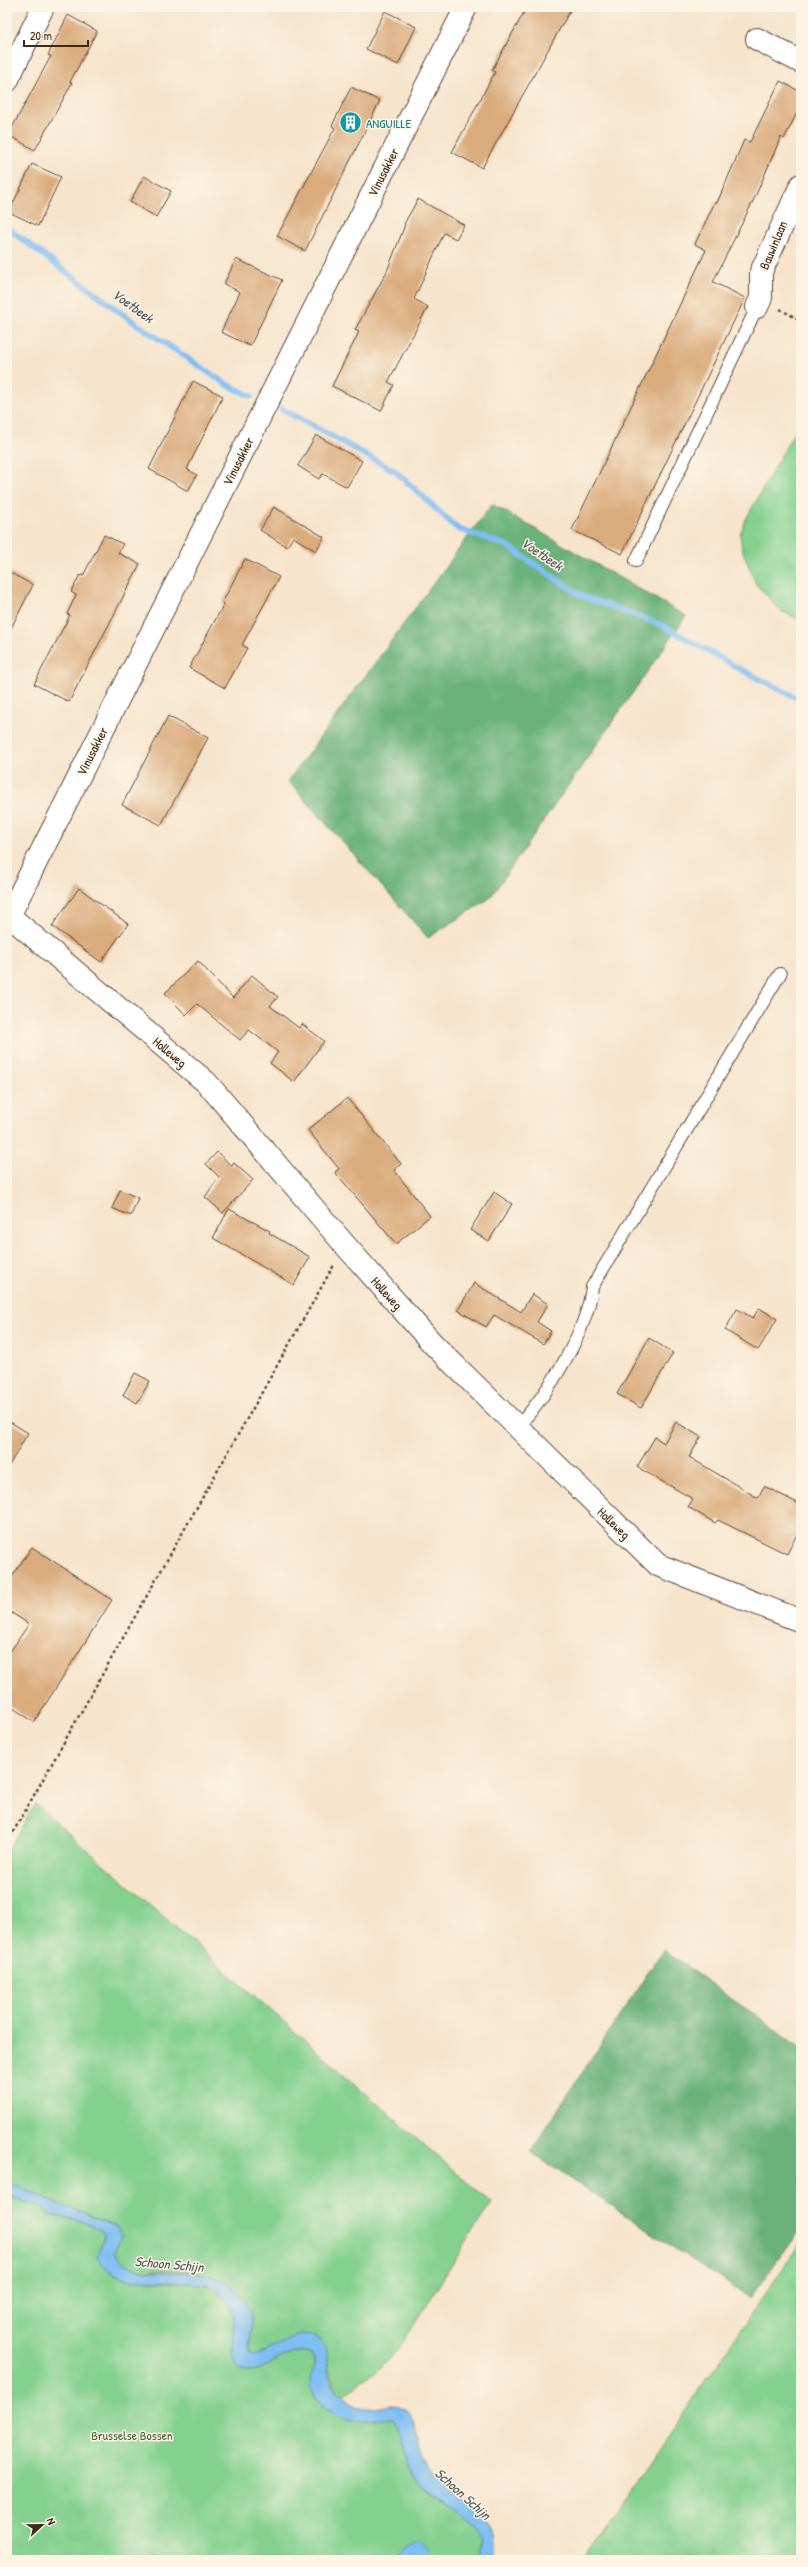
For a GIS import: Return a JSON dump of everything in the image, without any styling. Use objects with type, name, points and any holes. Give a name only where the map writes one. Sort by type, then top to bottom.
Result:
[{"type":"street","points":[[7,81],[43,7]]},
{"type":"street","name":"Vinusakker","points":[[8,915],[466,7]]},
{"type":"street","points":[[757,38],[801,62]]},
{"type":"street","name":"Bauwinlaan","points":[[757,307],[761,298],[761,272],[801,185]]},
{"type":"street","name":"Holleweg","points":[[8,915],[207,1083],[345,1245],[433,1344],[658,1565],[801,1620]]},
{"type":"lane","points":[[636,561],[757,307]]},
{"type":"lane","points":[[517,1428],[535,1408],[581,1330],[592,1287],[780,974]]},
{"type":"path","points":[[7,1843],[345,1245]]},
{"type":"green space","points":[[801,420],[801,620],[781,611],[756,584],[742,549],[740,534],[746,519]]},
{"type":"green space","points":[[492,504],[686,616],[490,898],[428,938],[288,781]]},
{"type":"green space","points":[[35,1804],[491,2203],[398,2350],[375,2373],[342,2395],[332,2380],[325,2351],[316,2336],[262,2352],[255,2356],[249,2354],[251,2314],[193,2271],[149,2271],[134,2268],[121,2262],[114,2253],[120,2235],[117,2227],[7,2183],[9,2149],[7,2129],[7,1852]]},
{"type":"green space","points":[[663,1950],[801,2048],[801,2228],[750,2298],[530,2152]]},
{"type":"green space","name":"Brusselse Bossen","points":[[7,2195],[40,2207],[49,2214],[80,2221],[101,2231],[104,2237],[99,2248],[110,2272],[125,2279],[204,2284],[221,2293],[235,2314],[233,2355],[240,2369],[249,2371],[258,2370],[292,2353],[302,2352],[312,2354],[314,2359],[312,2383],[313,2390],[319,2403],[332,2413],[349,2420],[364,2421],[389,2418],[398,2423],[405,2438],[414,2474],[423,2489],[440,2502],[468,2519],[483,2533],[484,2537],[479,2560],[7,2560]]},
{"type":"green space","points":[[801,2242],[801,2560],[583,2560]]},
{"type":"water","points":[[7,2183],[117,2227],[120,2235],[114,2253],[126,2264],[141,2270],[194,2273],[211,2276],[227,2283],[243,2298],[250,2312],[251,2325],[249,2354],[255,2356],[299,2335],[316,2336],[321,2342],[326,2354],[328,2372],[332,2384],[342,2396],[363,2407],[398,2407],[411,2416],[430,2464],[440,2481],[453,2494],[484,2517],[493,2528],[496,2536],[497,2552],[500,2560],[479,2560],[484,2537],[479,2528],[422,2488],[415,2476],[405,2438],[393,2419],[363,2421],[351,2420],[334,2414],[321,2404],[312,2390],[311,2378],[314,2367],[314,2357],[312,2354],[302,2352],[292,2353],[258,2370],[249,2371],[240,2369],[235,2362],[233,2354],[234,2320],[231,2308],[225,2297],[214,2287],[202,2284],[171,2281],[134,2280],[117,2275],[103,2264],[98,2256],[104,2237],[101,2231],[96,2227],[80,2221],[49,2214],[40,2207],[7,2195]]},
{"type":"water","points":[[418,2541],[427,2551],[424,2560],[394,2560],[403,2546]]},
{"type":"building","points":[[527,7],[572,7],[482,168],[452,152],[495,72],[492,70]]},
{"type":"building","points":[[385,11],[416,27],[398,65],[366,49]]},
{"type":"building","points":[[68,15],[97,31],[70,82],[72,83],[35,150],[8,135],[51,56],[48,55]]},
{"type":"building","points":[[780,81],[801,92],[801,105],[784,139],[781,137],[755,197],[713,282],[745,298],[622,554],[572,530],[706,250],[695,244],[715,202],[717,203],[744,140],[750,142]]},
{"type":"building","points":[[351,87],[380,101],[305,251],[277,236],[335,128],[332,126]]},
{"type":"building","points":[[32,164],[61,177],[38,226],[9,212]]},
{"type":"building","points":[[144,176],[171,191],[156,217],[130,202]]},
{"type":"building","points":[[418,199],[464,225],[456,239],[444,233],[414,299],[428,307],[388,382],[394,385],[381,411],[332,386],[359,332],[355,330],[387,271],[405,225],[404,224]]},
{"type":"building","points":[[236,259],[282,280],[250,346],[221,332],[240,292],[224,284]]},
{"type":"building","points":[[193,381],[223,396],[187,469],[197,475],[188,491],[149,469]]},
{"type":"building","points":[[316,435],[362,461],[347,487],[323,474],[319,479],[298,466]]},
{"type":"building","points":[[274,507],[324,537],[316,551],[293,537],[287,547],[260,530]]},
{"type":"building","points":[[104,535],[123,544],[118,553],[140,564],[69,702],[34,684],[70,615],[67,614],[76,595],[71,592],[80,575],[83,576]]},
{"type":"building","points":[[245,559],[279,577],[242,645],[247,648],[225,688],[189,668],[224,604],[222,603]]},
{"type":"building","points":[[7,571],[33,585],[7,636]]},
{"type":"building","points":[[168,716],[208,738],[161,825],[122,805]]},
{"type":"building","points":[[79,888],[128,924],[101,962],[52,926]]},
{"type":"building","points":[[198,961],[233,998],[252,975],[278,997],[270,1006],[299,1028],[302,1024],[324,1041],[294,1082],[270,1063],[278,1052],[249,1030],[240,1040],[197,1004],[186,1015],[165,993]]},
{"type":"building","points":[[347,1098],[401,1164],[394,1170],[430,1216],[396,1244],[335,1172],[339,1169],[308,1130]]},
{"type":"building","points":[[217,1152],[232,1166],[234,1163],[253,1180],[223,1213],[205,1197],[219,1177],[206,1164]]},
{"type":"building","points":[[120,1190],[138,1198],[131,1216],[112,1208]]},
{"type":"building","points":[[494,1192],[512,1204],[489,1241],[470,1230]]},
{"type":"building","points":[[229,1209],[270,1231],[269,1233],[310,1257],[294,1285],[213,1238]]},
{"type":"building","points":[[474,1283],[521,1312],[532,1294],[548,1304],[537,1322],[551,1331],[543,1344],[494,1315],[486,1327],[458,1310]]},
{"type":"building","points":[[759,1308],[777,1319],[758,1350],[725,1330],[737,1309],[753,1318]]},
{"type":"building","points":[[649,1338],[673,1353],[641,1408],[617,1394]]},
{"type":"building","points":[[135,1373],[150,1381],[137,1403],[123,1395]]},
{"type":"building","points":[[7,1420],[28,1433],[7,1469]]},
{"type":"building","points":[[676,1422],[701,1437],[689,1457],[758,1498],[764,1486],[801,1505],[801,1526],[787,1554],[718,1520],[715,1523],[688,1507],[693,1499],[637,1467],[655,1437],[664,1443]]},
{"type":"building","points":[[32,1547],[112,1600],[34,1722],[7,1704],[7,1656],[29,1624],[7,1610],[7,1584]]},
{"type":"waterway","name":"Voetbeek","points":[[7,228],[138,325],[226,384],[251,396]]},
{"type":"waterway","name":"Voetbeek","points":[[282,409],[395,471],[458,529],[506,545],[582,596],[662,625],[738,668],[801,700]]},
{"type":"place","name":"ANGUILLE","points":[[351,123]]},
{"type":"water label","name":"Schoon Schijn","points":[[169,2264]]},
{"type":"water label","name":"Schoon Schijn","points":[[463,2494]]}]
